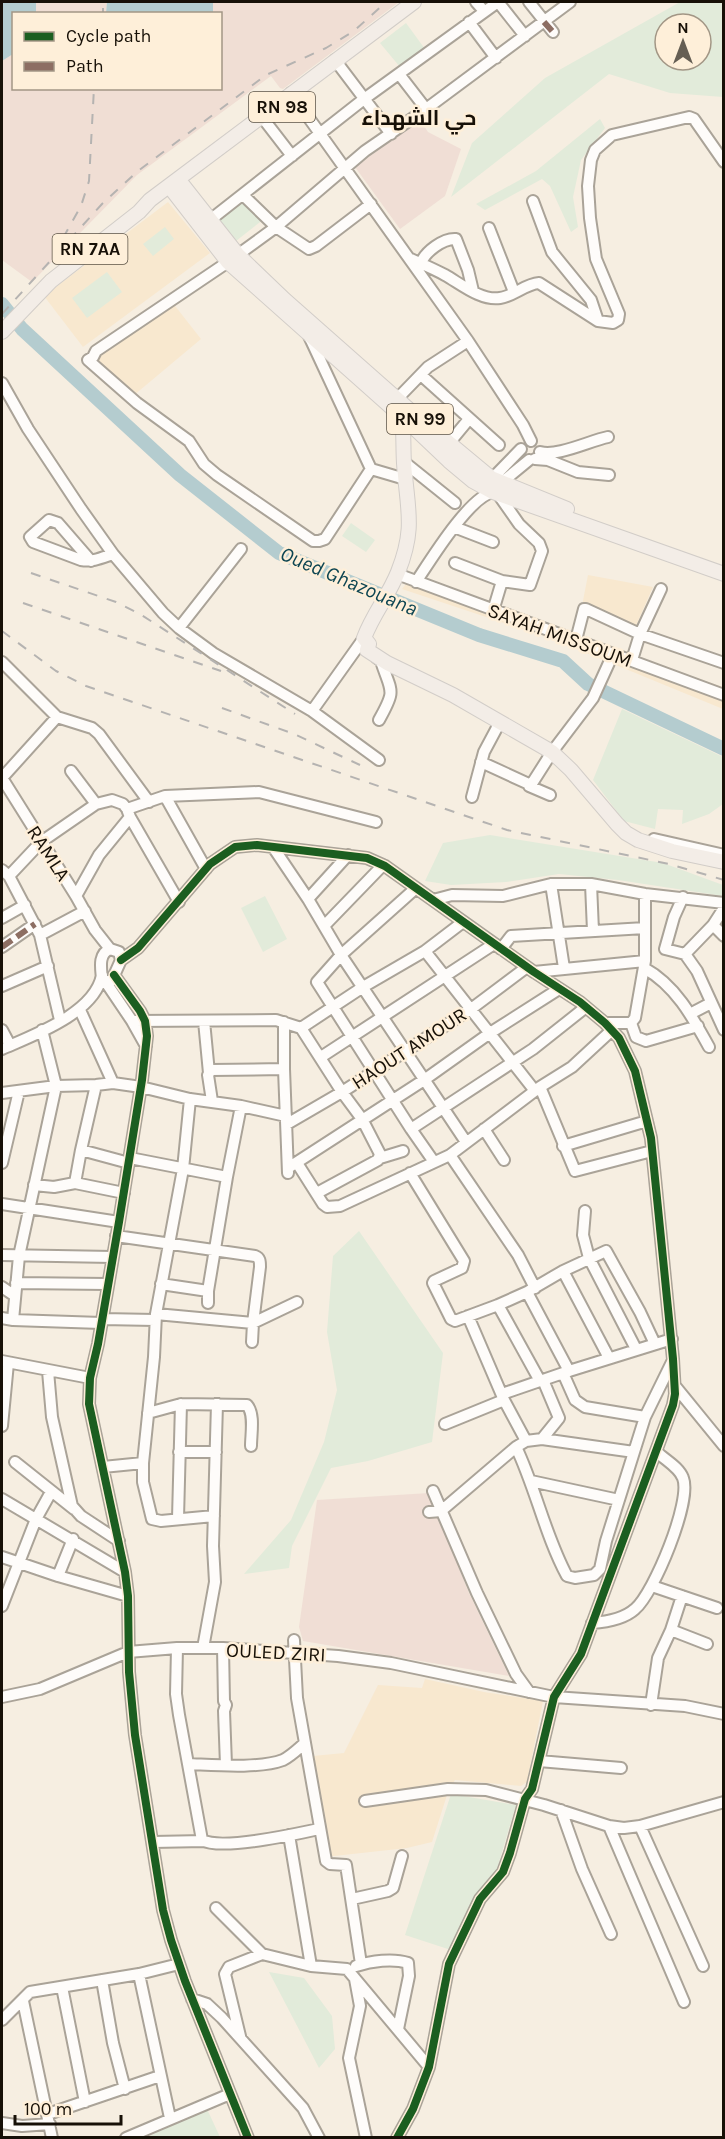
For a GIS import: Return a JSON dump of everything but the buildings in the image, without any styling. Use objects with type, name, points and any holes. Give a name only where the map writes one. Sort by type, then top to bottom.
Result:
[{"type":"main road","name":"RN 98","points":[[176,185],[414,2]]},
{"type":"main road","name":"RN 98","points":[[337,62],[426,2]]},
{"type":"main road","name":"RN 98","points":[[139,212],[265,121],[293,95]]},
{"type":"main road","name":"RN 99","points":[[176,185],[233,259],[308,333],[492,488],[720,571]]},
{"type":"main road","name":"RN 7AA","points":[[2,332],[43,288],[139,212]]},
{"type":"main road","name":"RN 99","points":[[233,259],[285,300],[405,415]]},
{"type":"main road","points":[[405,415],[404,462],[409,539],[394,580],[370,622],[366,644],[387,663],[453,695],[552,753],[571,770],[626,833],[655,846],[723,862]]},
{"type":"street","points":[[476,2],[484,11]]},
{"type":"street","points":[[205,224],[364,99],[498,2],[525,36]]},
{"type":"street","points":[[529,2],[552,32]]},
{"type":"street","points":[[371,469],[325,538],[313,541],[217,475],[204,464],[189,441],[136,403],[88,360],[96,351],[233,259],[345,167],[570,2]]},
{"type":"street","points":[[469,22],[496,58]]},
{"type":"street","points":[[337,62],[391,134]]},
{"type":"street","points":[[399,74],[426,109]]},
{"type":"street","points":[[293,95],[371,204],[416,261],[523,425],[531,441],[538,444],[535,457]]},
{"type":"street","points":[[416,261],[491,298],[502,298],[539,283],[598,321],[613,323],[618,320],[619,314],[596,259],[592,241],[588,175],[595,150],[612,135],[689,117],[694,120],[723,162]]},
{"type":"street","points":[[265,121],[292,156]]},
{"type":"street","points":[[243,195],[276,226],[305,247],[312,248],[371,204]]},
{"type":"street","points":[[533,201],[552,252],[591,300],[598,321]]},
{"type":"street","points":[[489,228],[514,292]]},
{"type":"street","points":[[416,261],[448,239],[456,239],[473,291]]},
{"type":"street","points":[[308,333],[371,469],[405,479]]},
{"type":"street","points":[[405,415],[420,375],[441,357],[468,341]]},
{"type":"street","points":[[420,375],[499,445]]},
{"type":"street","points":[[2,383],[28,429],[113,554],[179,628],[213,653],[312,711],[379,760]]},
{"type":"street","points":[[445,448],[469,419]]},
{"type":"street","points":[[492,488],[535,457],[608,437]]},
{"type":"street","points":[[416,582],[454,527],[492,488],[526,442],[531,441]]},
{"type":"street","points":[[521,449],[522,455],[548,460],[578,472],[609,475]]},
{"type":"street","points":[[404,462],[455,503]]},
{"type":"street","points":[[455,563],[502,581],[530,585],[542,551],[539,543],[519,524],[492,488]]},
{"type":"street","points":[[91,561],[58,523],[49,520],[30,537],[33,542],[81,560],[91,561],[113,554]]},
{"type":"street","points":[[454,527],[493,542]]},
{"type":"street","points":[[179,628],[241,549]]},
{"type":"street","name":"SAYAH MISSOUM","points":[[394,580],[416,582],[723,695]]},
{"type":"street","points":[[493,610],[502,581]]},
{"type":"street","points":[[632,660],[640,634],[661,589]]},
{"type":"street","points":[[576,640],[584,609],[586,609],[640,634],[723,663]]},
{"type":"street","points":[[312,711],[366,644],[381,661],[392,691],[391,699],[379,720]]},
{"type":"street","points":[[529,786],[593,698],[613,654]]},
{"type":"street","points":[[2,662],[57,717],[92,728],[99,734],[149,802]]},
{"type":"street","points":[[2,778],[57,717]]},
{"type":"street","points":[[472,797],[481,762],[500,722]]},
{"type":"street","points":[[481,762],[550,795]]},
{"type":"street","points":[[71,771],[96,804]]},
{"type":"street","name":"RAMLA","points":[[2,778],[5,793],[42,842],[76,896],[105,952],[119,952],[121,960]]},
{"type":"street","points":[[76,896],[99,855],[128,813],[165,796],[260,792],[376,822]]},
{"type":"street","points":[[165,796],[206,869]]},
{"type":"street","points":[[60,1020],[40,935],[5,873],[42,842],[96,804],[112,800],[123,804],[178,902]]},
{"type":"street","points":[[617,824],[641,836],[723,855]]},
{"type":"street","points":[[2,1030],[6,1047],[80,1010],[121,960],[138,948],[206,869],[235,847],[249,845],[348,855],[367,858],[383,865],[586,1007],[619,1038],[635,1071],[652,1151],[674,1359],[673,1405],[581,1654],[554,1697],[532,1789],[525,1799],[503,1872],[480,1899],[449,1965],[429,2067],[413,2109],[396,2138]]},
{"type":"street","points":[[273,847],[308,898],[341,955],[466,1142]]},
{"type":"street","points":[[308,898],[348,855]]},
{"type":"street","points":[[324,926],[383,865]]},
{"type":"street","points":[[433,900],[452,895],[503,896],[551,884],[591,884],[645,894],[723,903]]},
{"type":"street","points":[[551,884],[564,968]]},
{"type":"street","points":[[591,884],[593,931]]},
{"type":"street","points":[[416,888],[341,955],[317,980],[351,1037],[434,1162]]},
{"type":"street","points":[[284,1022],[286,1120],[291,1168],[317,1193],[323,1204],[333,1208],[450,1155],[537,1089],[572,1067],[609,1027],[631,1023],[636,1018],[644,964],[645,894]]},
{"type":"street","points":[[683,897],[674,917],[665,949],[685,954],[697,971],[723,1030]]},
{"type":"street","points":[[2,918],[25,905]]},
{"type":"street","points":[[685,954],[713,925],[723,908]]},
{"type":"street","points":[[40,935],[85,911]]},
{"type":"street","points":[[301,1028],[363,987],[425,951],[463,922]]},
{"type":"street","points":[[2,947],[35,924]]},
{"type":"street","points":[[713,925],[723,936]]},
{"type":"street","points":[[321,1057],[511,936],[645,928]]},
{"type":"street","points":[[425,951],[512,1063],[537,1089],[573,1169],[577,1171],[652,1151]]},
{"type":"street","points":[[105,952],[105,978],[146,1046]]},
{"type":"street","points":[[531,970],[644,964],[666,982],[698,1026],[709,1047]]},
{"type":"street","points":[[2,986],[48,966]]},
{"type":"street","name":"HAOUT AMOUR","points":[[286,1120],[342,1092],[531,970]]},
{"type":"street","points":[[105,978],[140,1011],[145,1022],[146,1046],[124,1193],[90,1378],[89,1404],[125,1572],[128,1596],[128,1652],[135,1735],[163,1910],[192,1999],[248,2138]]},
{"type":"street","points":[[291,1168],[559,989]]},
{"type":"street","points":[[690,1014],[711,1003]]},
{"type":"street","points":[[411,1129],[512,1063],[552,1035],[586,1007]]},
{"type":"street","points":[[80,1010],[113,1083]]},
{"type":"street","points":[[132,1021],[276,1020],[301,1028],[362,1119],[380,1158]]},
{"type":"street","points":[[204,1021],[212,1101]]},
{"type":"street","points":[[631,1023],[636,1037],[642,1041],[698,1026]]},
{"type":"street","points":[[42,1030],[56,1086],[28,1209],[19,1256],[15,1296],[7,1319],[101,1321],[155,1317],[254,1323],[297,1302]]},
{"type":"street","points":[[209,1073],[213,1070],[284,1069]]},
{"type":"street","points":[[2,1093],[56,1086],[113,1083],[190,1099],[241,1106],[286,1120]]},
{"type":"street","points":[[75,1183],[96,1085]]},
{"type":"street","points":[[2,1163],[3,1142],[19,1091]]},
{"type":"street","points":[[190,1099],[183,1169],[155,1317],[154,1357],[143,1482],[152,1519],[161,1521],[214,1516]]},
{"type":"street","points":[[160,1284],[208,1297],[241,1106]]},
{"type":"street","points":[[564,1146],[647,1121]]},
{"type":"street","points":[[484,1129],[504,1160]]},
{"type":"street","points":[[81,1150],[129,1161],[227,1177]]},
{"type":"street","points":[[317,1193],[380,1158],[403,1151]]},
{"type":"street","points":[[450,1155],[518,1255],[566,1372],[575,1400],[585,1407],[645,1417]]},
{"type":"street","points":[[410,1173],[464,1261],[462,1268],[434,1281],[434,1286],[452,1321],[498,1305],[531,1290],[604,1251],[607,1252],[655,1344]]},
{"type":"street","points":[[34,1185],[54,1187],[75,1183],[124,1193]]},
{"type":"street","points":[[2,1204],[119,1222]]},
{"type":"street","points":[[585,1210],[583,1235],[589,1258],[636,1349]]},
{"type":"street","points":[[116,1236],[255,1256],[260,1260],[252,1342]]},
{"type":"street","points":[[2,1255],[112,1257]]},
{"type":"street","points":[[563,1271],[609,1358]]},
{"type":"street","points":[[16,1283],[107,1284]]},
{"type":"street","points":[[2,1287],[15,1296]]},
{"type":"street","points":[[498,1305],[542,1381],[559,1418],[542,1439]]},
{"type":"street","points":[[468,1316],[503,1397],[526,1441]]},
{"type":"street","points":[[445,1424],[503,1397],[566,1372],[672,1339]]},
{"type":"street","points":[[516,1447],[531,1481],[551,1542],[569,1578],[594,1575],[598,1572],[645,1417],[674,1359]]},
{"type":"street","points":[[2,1426],[5,1362],[90,1378]]},
{"type":"street","points":[[48,1371],[52,1417],[74,1509]]},
{"type":"street","points":[[674,1386],[723,1446]]},
{"type":"street","points":[[148,1413],[181,1404],[249,1406],[252,1416],[251,1446]]},
{"type":"street","points":[[178,1518],[181,1404]]},
{"type":"street","points":[[202,1648],[215,1582],[217,1404]]},
{"type":"street","points":[[429,1512],[441,1510],[526,1441],[542,1439],[634,1452]]},
{"type":"street","points":[[179,1452],[216,1452]]},
{"type":"street","points":[[592,1623],[611,1620],[634,1611],[645,1599],[652,1586],[675,1533],[686,1490],[679,1471],[657,1452]]},
{"type":"street","points":[[15,1462],[81,1516],[119,1540]]},
{"type":"street","points":[[103,1467],[143,1463]]},
{"type":"street","points":[[531,1481],[619,1500]]},
{"type":"street","points":[[433,1491],[477,1593],[529,1692]]},
{"type":"street","points":[[2,1606],[36,1519],[51,1492]]},
{"type":"street","points":[[2,1501],[73,1539],[125,1572]]},
{"type":"street","points":[[58,1576],[73,1539]]},
{"type":"street","points":[[2,1557],[128,1596]]},
{"type":"street","points":[[652,1586],[717,1608]]},
{"type":"street","points":[[651,1705],[658,1658],[671,1630],[682,1596]]},
{"type":"street","points":[[671,1630],[707,1644]]},
{"type":"street","points":[[294,1640],[297,1698],[319,1829],[326,1861],[330,1864],[346,1865],[361,1964]]},
{"type":"street","points":[[177,1648],[177,1694],[199,1829],[204,1841]]},
{"type":"street","name":"OULED ZIRI","points":[[2,1697],[40,1689],[128,1652],[177,1648],[223,1648],[338,1656],[391,1663],[554,1697],[685,1706],[723,1714]]},
{"type":"street","points":[[223,1648],[226,1765]]},
{"type":"street","points":[[508,1688],[514,1667]]},
{"type":"street","points":[[188,1764],[269,1763],[282,1760],[306,1743]]},
{"type":"street","points":[[539,1761],[621,1768]]},
{"type":"street","points":[[365,1801],[448,1789],[486,1790],[525,1799],[609,1826],[624,1828],[640,1826],[723,1802]]},
{"type":"street","points":[[561,1810],[579,1862],[611,1934]]},
{"type":"street","points":[[609,1826],[684,2002]]},
{"type":"street","points":[[640,1826],[703,1966]]},
{"type":"street","points":[[153,1842],[228,1843],[319,1829]]},
{"type":"street","points":[[289,1835],[311,1966]]},
{"type":"street","points":[[352,1899],[393,1888],[402,1856]]},
{"type":"street","points":[[216,1908],[262,1954],[351,1973],[429,2067]]},
{"type":"street","points":[[241,2040],[225,1974],[229,1967],[262,1954]]},
{"type":"street","points":[[351,1973],[361,1964],[384,1961],[408,1963],[409,1976],[398,2029]]},
{"type":"street","points":[[2,2020],[30,1992],[139,1974],[179,1964]]},
{"type":"street","points":[[351,1973],[360,2006],[349,2058],[366,2138]]},
{"type":"street","points":[[139,1974],[170,2118]]},
{"type":"street","points":[[102,1980],[113,2043],[125,2089]]},
{"type":"street","points":[[62,1987],[85,2102]]},
{"type":"street","points":[[192,1999],[212,2007],[303,2108],[319,2138]]},
{"type":"street","points":[[23,2001],[52,2138]]},
{"type":"street","points":[[2,2123],[22,2126],[49,2119],[85,2102],[160,2076]]},
{"type":"street","points":[[126,2138],[230,2094]]},
{"type":"shaded area","points":[[36,2],[107,2],[106,12],[36,12]]},
{"type":"shaded area","points":[[213,2],[399,2],[283,89],[271,76],[137,175],[32,282],[2,260],[2,61],[12,55],[12,90],[222,90],[222,12],[213,12]]},
{"type":"shaded area","points":[[420,120],[428,132],[461,149],[445,196],[400,229],[355,167]]},
{"type":"shaded area","points":[[168,202],[210,253],[83,347],[44,296]]},
{"type":"shaded area","points":[[172,302],[201,339],[133,396],[91,358]]},
{"type":"shaded area","points":[[588,575],[653,587],[635,628],[582,606]]},
{"type":"shaded area","points":[[410,579],[723,687],[723,709],[555,640],[402,589]]},
{"type":"shaded area","points":[[429,1493],[469,1593],[509,1676],[303,1641],[299,1627],[317,1500]]},
{"type":"shaded area","points":[[425,1679],[484,1692],[543,1701],[527,1782],[521,1786],[455,1780],[448,1792],[432,1842],[407,1848],[325,1857],[313,1756],[344,1753],[378,1685],[422,1688]]},
{"type":"green space","points":[[680,2],[723,2],[723,97],[670,93],[609,74],[451,197],[472,143],[545,78],[653,17],[653,72],[713,72],[713,12],[662,12]]},
{"type":"green space","points":[[406,23],[425,49],[400,67],[380,43]]},
{"type":"green space","points":[[600,119],[605,128],[581,160],[573,197],[578,227],[571,232],[550,186],[542,179],[485,210],[476,204],[536,171]]},
{"type":"green space","points":[[242,201],[264,219],[236,241],[218,221]]},
{"type":"green space","points":[[165,227],[174,239],[153,256],[143,244]]},
{"type":"green space","points":[[107,272],[122,292],[87,318],[72,298]]},
{"type":"green space","points":[[351,523],[375,540],[366,552],[342,536]]},
{"type":"green space","points":[[622,709],[723,757],[723,804],[709,814],[682,824],[683,810],[658,809],[655,829],[624,821],[593,780]]},
{"type":"green space","points":[[490,835],[663,863],[723,885],[723,896],[618,880],[559,874],[506,882],[451,885],[425,881],[443,843]]},
{"type":"green space","points":[[265,896],[287,939],[263,952],[241,908]]},
{"type":"green space","points":[[359,1231],[443,1353],[432,1442],[368,1461],[331,1468],[292,1546],[289,1568],[244,1574],[291,1520],[324,1442],[337,1390],[327,1332],[333,1256]]},
{"type":"green space","points":[[451,1794],[516,1805],[496,1872],[481,1888],[469,1908],[451,1950],[405,1935]]},
{"type":"green space","points":[[269,1972],[304,1978],[332,2016],[335,2049],[319,2068]]},
{"type":"green space","points":[[207,2109],[220,2137],[145,2138]]},
{"type":"water","points":[[2,2],[36,2],[36,12],[12,12],[12,55],[2,61]]},
{"type":"water","points":[[107,2],[213,2],[213,12],[106,12]]},
{"type":"waterway","name":"Oued Ghazouana","points":[[2,304],[22,329],[180,475],[279,553],[479,635],[563,661],[588,684],[724,749]]},
{"type":"railway","points":[[2,314],[102,204],[138,171],[266,75],[326,48],[354,31],[386,2]]},
{"type":"railway","points":[[63,238],[81,206],[89,181],[94,90]]},
{"type":"railway","points":[[31,573],[116,602],[140,614],[295,714]]},
{"type":"railway","points":[[23,603],[221,671]]},
{"type":"railway","points":[[2,631],[56,671],[86,686],[507,830],[669,864],[724,880]]},
{"type":"railway","points":[[222,708],[294,734],[360,765]]},
{"type":"marked path","points":[[544,22],[553,32]]},
{"type":"marked path","points":[[2,947],[35,924]]},
{"type":"cycle path","points":[[121,960],[138,948],[210,864],[235,847],[257,845],[367,858],[385,866],[580,1002],[605,1023],[619,1038],[635,1071],[651,1138],[673,1359],[675,1394],[673,1405],[581,1654],[554,1697],[532,1789],[525,1799],[503,1872],[480,1899],[449,1964],[429,2067],[413,2109],[397,2138]]},
{"type":"cycle path","points":[[114,975],[140,1011],[145,1021],[147,1036],[119,1222],[90,1378],[89,1404],[125,1572],[128,1596],[129,1672],[135,1735],[163,1910],[185,1981],[248,2138]]},
{"type":"district","name":"حي الشهداء","points":[[419,118]]}]
